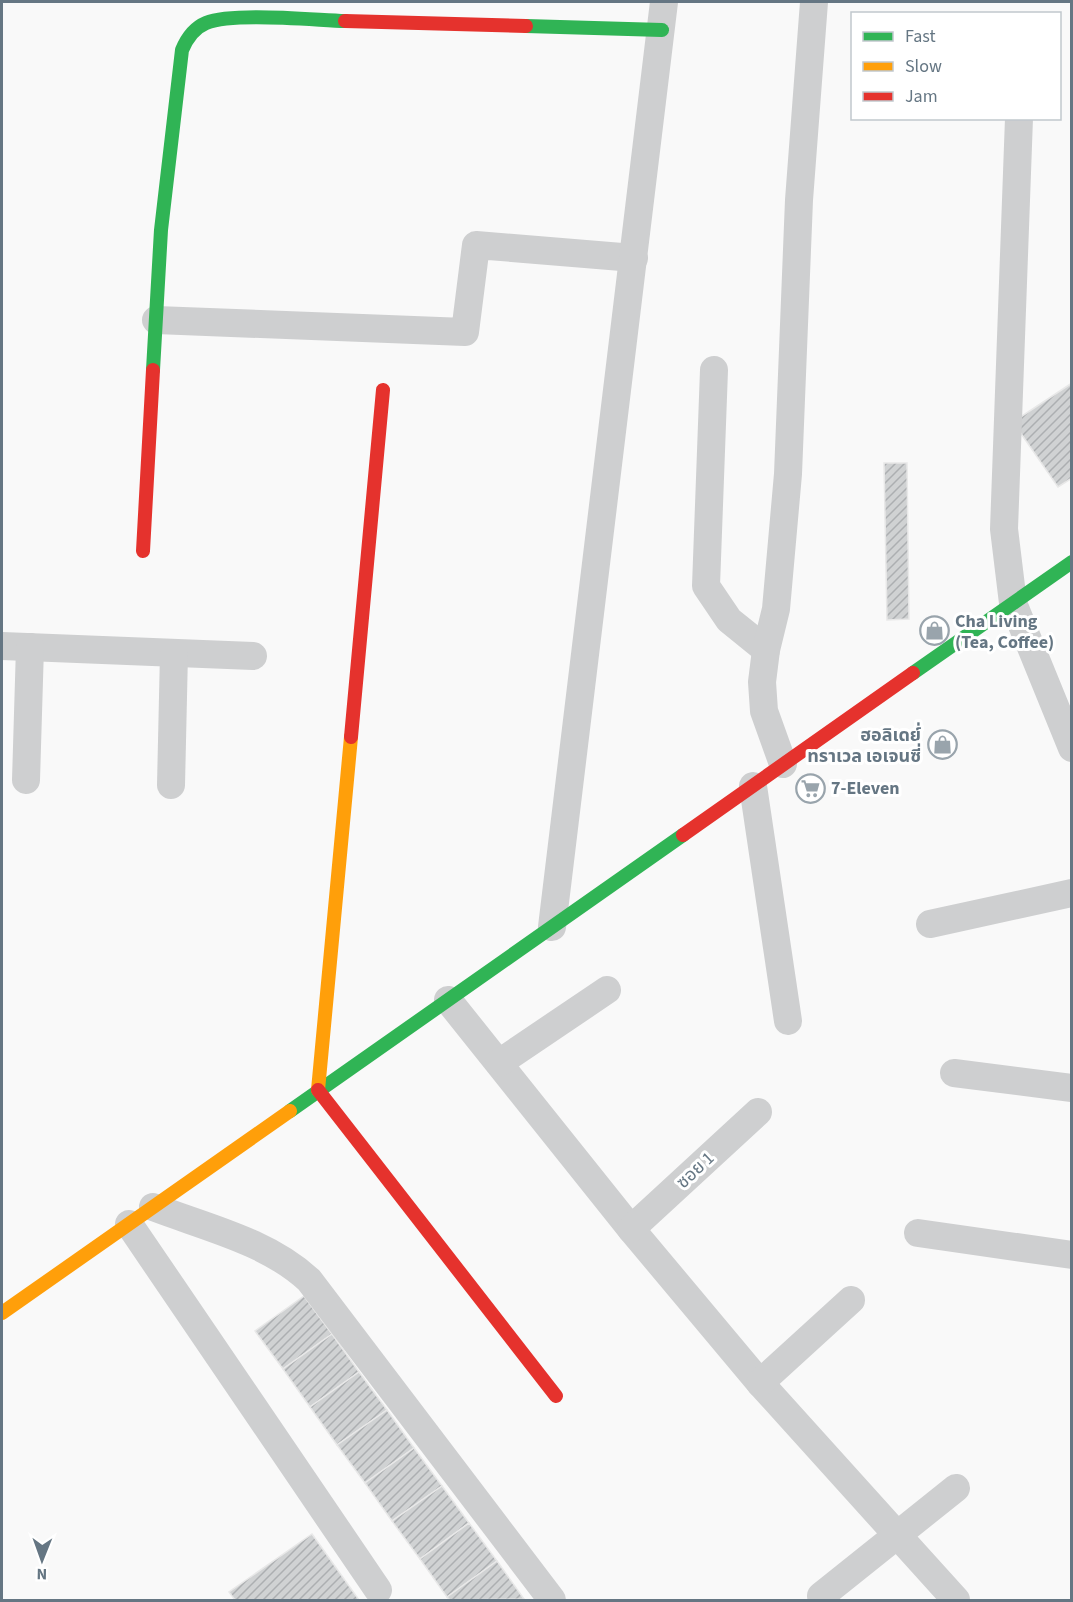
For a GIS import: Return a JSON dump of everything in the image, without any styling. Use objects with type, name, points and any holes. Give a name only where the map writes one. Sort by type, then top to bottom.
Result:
[{"type":"street","points":[[552,927],[664,2]]},
{"type":"street","points":[[783,764],[764,711],[762,682],[766,650],[776,609],[788,474],[800,200],[814,2]]},
{"type":"street","points":[[143,551],[161,230],[182,50],[192,32],[200,25],[228,18],[662,30]]},
{"type":"street","points":[[1019,120],[1003,495],[1004,529],[1013,603],[1071,748]]},
{"type":"street","points":[[156,320],[465,332],[476,245],[634,258]]},
{"type":"street","points":[[714,370],[706,586],[729,620],[766,650]]},
{"type":"street","points":[[383,390],[318,1090],[556,1396]]},
{"type":"street","points":[[2,1313],[1071,562]]},
{"type":"street","points":[[2,646],[253,656]]},
{"type":"street","points":[[26,780],[30,647]]},
{"type":"street","points":[[171,785],[174,653]]},
{"type":"street","points":[[753,786],[788,1021]]},
{"type":"street","points":[[930,924],[1071,893]]},
{"type":"street","points":[[499,1063],[608,990]]},
{"type":"street","points":[[448,1000],[631,1229],[760,1383],[956,1600]]},
{"type":"street","points":[[954,1073],[1071,1088]]},
{"type":"street","name":"ซอย 1","points":[[631,1229],[758,1112]]},
{"type":"street","points":[[153,1207],[262,1248],[281,1257],[309,1280],[552,1600]]},
{"type":"street","points":[[129,1224],[378,1590]]},
{"type":"street","points":[[918,1233],[1071,1255]]},
{"type":"street","points":[[760,1383],[851,1300]]},
{"type":"street","points":[[820,1596],[956,1488]]},
{"type":"building","points":[[1072,383],[1072,478],[1058,487],[1013,422]]},
{"type":"building","points":[[884,463],[907,463],[909,619],[887,620]]},
{"type":"building","points":[[304,1296],[332,1334],[283,1369],[255,1331]]},
{"type":"building","points":[[332,1334],[359,1372],[310,1407],[283,1369]]},
{"type":"building","points":[[359,1372],[387,1410],[337,1445],[310,1407]]},
{"type":"building","points":[[387,1410],[414,1448],[365,1483],[337,1445]]},
{"type":"building","points":[[414,1448],[442,1486],[392,1521],[365,1483]]},
{"type":"building","points":[[442,1486],[469,1523],[420,1559],[392,1521]]},
{"type":"building","points":[[469,1523],[497,1561],[447,1597],[420,1559]]},
{"type":"building","points":[[312,1534],[359,1600],[235,1600],[229,1592]]},
{"type":"building","points":[[497,1561],[524,1599],[450,1600],[447,1597]]},
{"type":"traffic: fast","points":[[153,370],[161,230],[182,50],[186,41],[198,28],[218,20],[253,17],[345,21]]},
{"type":"traffic: fast","points":[[526,26],[662,30]]},
{"type":"traffic: fast","points":[[913,673],[1072,562]]},
{"type":"traffic: fast","points":[[290,1111],[683,835]]},
{"type":"traffic: slow","points":[[318,1090],[351,737]]},
{"type":"traffic: slow","points":[[2,1313],[290,1111]]},
{"type":"traffic: jam","points":[[345,21],[526,26]]},
{"type":"traffic: jam","points":[[143,551],[153,370]]},
{"type":"traffic: jam","points":[[351,737],[383,390]]},
{"type":"traffic: jam","points":[[683,835],[913,673]]},
{"type":"traffic: jam","points":[[318,1090],[556,1396]]},
{"type":"place","name":"Cha Living (Tea, Coffee)","points":[[934,631]]},
{"type":"place","name":"ฮอลิเดย์่ ทราเวล เอเจนซี่","points":[[942,745]]},
{"type":"place","name":"7-Eleven","points":[[810,788]]}]
